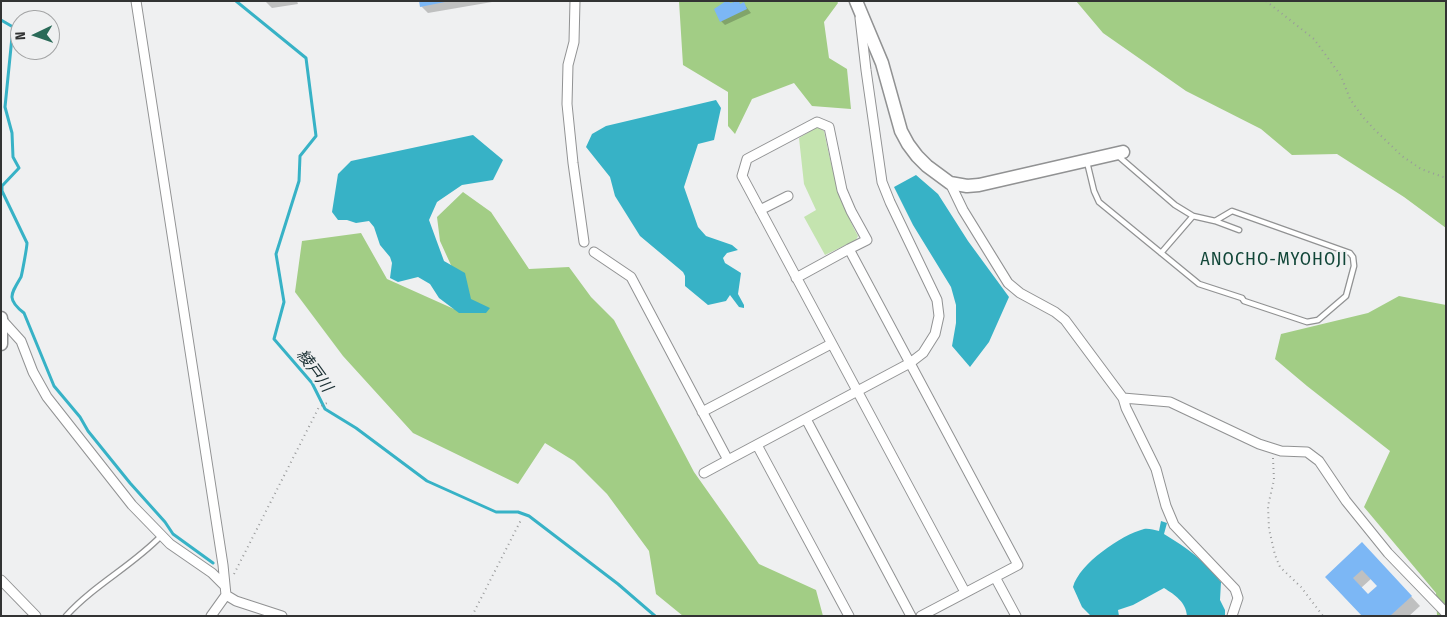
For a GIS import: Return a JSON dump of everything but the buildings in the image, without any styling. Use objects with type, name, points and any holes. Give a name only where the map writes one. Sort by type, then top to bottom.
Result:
[{"type":"street","points":[[136,1],[226,595],[211,616]]},
{"type":"street","points":[[575,1],[574,42],[568,65],[567,104],[572,163],[584,242]]},
{"type":"street","points":[[858,6],[882,63],[901,131],[917,156],[937,175],[950,183],[967,186],[979,185],[1119,153]]},
{"type":"street","points":[[704,473],[910,363],[924,353],[935,334],[939,316],[937,300],[882,182],[858,6]]},
{"type":"street","points":[[796,278],[866,240],[842,190],[829,127],[817,122],[747,158],[742,176],[796,278],[831,344],[965,592]]},
{"type":"street","points":[[950,183],[963,210],[1008,283],[1020,293],[1055,312],[1065,320],[1123,398],[1156,469],[1166,506],[1174,525],[1235,589],[1238,598],[1232,616]]},
{"type":"street","points":[[760,210],[788,196]]},
{"type":"street","points":[[849,249],[1018,565],[965,592],[937,612],[921,616]]},
{"type":"street","points":[[594,252],[631,277],[728,460]]},
{"type":"street","points":[[2,323],[20,341],[33,372],[47,397],[132,505],[160,536],[212,573],[224,585]]},
{"type":"street","points":[[1,344],[2,323]]},
{"type":"street","points":[[702,412],[831,344]]},
{"type":"street","points":[[1123,398],[1170,402],[1281,452],[1306,452],[1319,461],[1346,501],[1388,553],[1446,613]]},
{"type":"street","points":[[806,418],[911,616]]},
{"type":"street","points":[[757,445],[849,616]]},
{"type":"street","points":[[996,577],[1016,616]]},
{"type":"street","points":[[1,580],[36,616]]},
{"type":"street","points":[[226,595],[236,601],[282,616]]},
{"type":"lane","points":[[1119,153],[1175,205],[1193,216],[1215,221],[1239,230]]},
{"type":"lane","points":[[1086,161],[1094,192],[1099,202],[1204,286],[1307,322],[1318,320],[1346,296],[1354,266],[1354,257],[1350,253],[1232,211],[1215,221]]},
{"type":"lane","points":[[1161,253],[1193,216]]},
{"type":"lane","points":[[66,616],[83,598],[107,581],[160,536]]},
{"type":"path","points":[[1266,1],[1314,39],[1341,76],[1350,99],[1374,129],[1402,156],[1421,169],[1446,178]]},
{"type":"path","points":[[224,585],[232,578],[320,407],[327,404]]},
{"type":"path","points":[[1272,448],[1274,480],[1268,506],[1269,529],[1275,555],[1280,568],[1301,587],[1323,616]]},
{"type":"path","points":[[472,616],[522,518]]},
{"type":"green space","points":[[679,1],[837,1],[838,3],[824,22],[829,58],[847,69],[851,109],[812,106],[794,83],[752,99],[735,134],[728,126],[728,92],[683,65]]},
{"type":"green space","points":[[1076,1],[1446,1],[1446,228],[1404,197],[1337,154],[1292,155],[1261,129],[1186,91],[1103,33]]},
{"type":"green space","points":[[817,127],[824,131],[833,172],[841,197],[858,236],[856,240],[825,255],[804,217],[816,210],[804,184],[799,138]]},
{"type":"green space","points":[[463,192],[491,212],[529,269],[569,267],[591,297],[614,320],[694,472],[759,564],[816,590],[823,616],[683,616],[656,594],[649,551],[607,494],[574,461],[545,443],[518,484],[413,433],[343,356],[295,292],[302,241],[361,233],[387,279],[454,309],[465,296],[440,241],[437,217]]},
{"type":"green space","points":[[1399,296],[1446,305],[1446,616],[1437,616],[1436,593],[1364,507],[1390,451],[1275,359],[1281,334],[1368,313]]},
{"type":"water","points":[[716,100],[721,108],[714,140],[698,144],[684,187],[698,227],[706,236],[732,245],[738,250],[727,253],[723,258],[725,263],[741,273],[738,294],[744,308],[739,307],[730,295],[726,301],[708,305],[685,286],[683,272],[640,236],[615,196],[610,177],[586,147],[592,134],[606,126]]},
{"type":"water","points":[[473,135],[503,160],[493,180],[462,185],[437,202],[429,220],[444,261],[465,273],[471,299],[490,308],[486,313],[459,313],[439,298],[430,284],[418,277],[398,282],[390,278],[392,263],[390,257],[380,245],[374,227],[369,221],[356,223],[338,220],[332,212],[338,174],[351,161]]},
{"type":"water","points":[[916,175],[938,194],[968,241],[1009,297],[989,342],[970,367],[952,346],[956,323],[956,305],[951,287],[913,225],[894,187]]},
{"type":"water","points":[[1161,521],[1167,523],[1164,534],[1195,555],[1221,582],[1220,600],[1225,610],[1225,616],[1187,616],[1182,603],[1176,596],[1164,588],[1133,605],[1118,610],[1119,616],[1091,616],[1082,607],[1073,587],[1083,569],[1102,552],[1124,537],[1144,529],[1159,531]]},
{"type":"waterway","name":"綾戸川","points":[[236,1],[306,58],[316,136],[300,156],[299,181],[276,254],[284,302],[274,339],[312,383],[325,409],[356,428],[427,481],[496,512],[518,512],[529,516],[618,584],[655,616]]},
{"type":"waterway","points":[[1,20],[13,27],[5,107],[12,133],[13,157],[19,168],[2,186],[2,191],[27,243],[21,277],[13,292],[13,300],[24,313],[54,386],[80,417],[88,431],[173,534],[213,563]]},
{"type":"district","name":"ANOCHO-MYOHOJI","points":[[1274,260]]}]
